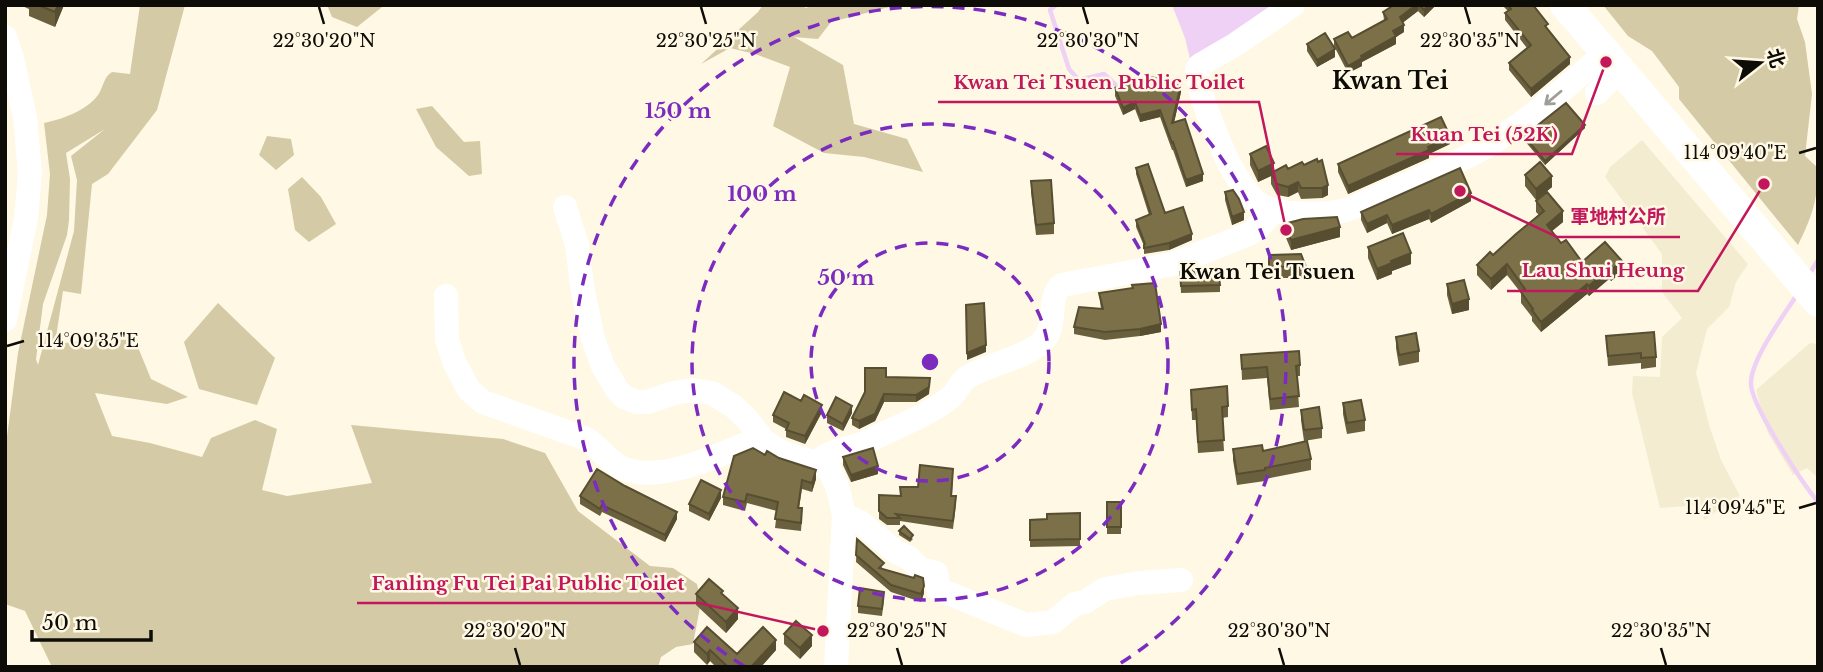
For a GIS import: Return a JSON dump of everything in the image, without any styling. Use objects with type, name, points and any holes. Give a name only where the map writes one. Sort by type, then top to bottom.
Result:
[{"type":"main road","points":[[1565,5],[1612,62],[1784,250]]},
{"type":"main road","points":[[1591,5],[1816,291]]},
{"type":"street","points":[[1293,5],[1200,65],[1197,70],[1200,88],[1225,155],[1252,197],[1259,204],[1273,210],[1296,214],[1344,211],[1458,162],[1482,149],[1612,62]]},
{"type":"street","points":[[5,37],[25,118],[30,173],[26,218],[5,320]]},
{"type":"street","points":[[1597,93],[1612,62]]},
{"type":"street","points":[[565,206],[577,245],[593,338],[603,366],[618,391],[624,397],[637,402],[647,402],[692,390],[712,393],[733,406],[761,437],[783,453],[821,464],[830,471],[838,489],[844,515],[836,667]]},
{"type":"street","points":[[821,464],[821,459],[828,453],[863,443],[926,412],[953,395],[967,377],[1035,348],[1051,329],[1054,300],[1058,288],[1062,285],[1173,264],[1249,234],[1259,227],[1273,210]]},
{"type":"street","points":[[446,296],[447,340],[455,364],[469,390],[483,402],[587,439],[621,467],[636,472],[677,470],[711,459],[761,437]]},
{"type":"street","points":[[844,515],[860,522],[920,569],[936,573],[938,589],[1026,625],[1053,621],[1075,604],[1086,602],[1105,589],[1129,584],[1181,580]]},
{"type":"shaded area","points":[[140,5],[185,5],[157,110],[108,174],[92,184],[81,294],[63,291],[55,344],[102,339],[135,340],[151,379],[188,397],[167,404],[95,393],[112,436],[202,457],[211,438],[255,420],[277,429],[262,490],[287,496],[372,483],[351,425],[503,439],[545,453],[578,511],[650,566],[673,568],[697,584],[701,602],[693,644],[676,647],[661,657],[658,667],[52,667],[25,611],[5,604],[5,452],[18,353],[47,215],[50,174],[44,123],[66,117],[87,106],[98,95],[112,72],[130,74]],"holes":[[[105,129],[71,156],[77,180],[74,231],[38,365],[36,359],[43,304],[67,235],[69,220],[70,179],[66,153]]]},
{"type":"shaded area","points":[[327,5],[382,7],[357,27],[332,17]]},
{"type":"shaded area","points":[[763,5],[804,5],[805,8],[817,5],[897,5],[831,22],[818,39],[794,37],[843,65],[854,124],[907,139],[923,172],[864,157],[824,153],[773,126],[790,67],[730,48],[701,64]]},
{"type":"shaded area","points":[[1172,5],[1280,5],[1190,59]]},
{"type":"shaded area","points":[[1603,5],[1799,5],[1797,19],[1805,42],[1812,94],[1805,156],[1818,168],[1813,208],[1798,245],[1679,99],[1679,87],[1652,51],[1628,36]]},
{"type":"shaded area","points":[[432,106],[464,142],[480,141],[482,174],[469,176],[436,147],[416,109]]},
{"type":"shaded area","points":[[267,136],[291,139],[294,155],[276,170],[259,155]]},
{"type":"shaded area","points":[[1642,140],[1748,264],[1736,282],[1729,307],[1707,329],[1696,373],[1721,460],[1740,496],[1704,520],[1701,505],[1660,508],[1632,393],[1633,376],[1660,377],[1662,337],[1682,318],[1662,292],[1662,254],[1605,177],[1610,167]]},
{"type":"shaded area","points":[[302,177],[321,197],[336,224],[309,242],[295,230],[288,189]]},
{"type":"shaded area","points":[[218,303],[275,358],[257,405],[199,389],[184,342]]},
{"type":"shaded area","points":[[1810,343],[1818,346],[1818,478],[1807,468],[1793,475],[1768,433],[1756,390]]},
{"type":"building","points":[[38,5],[58,5],[55,12]]},
{"type":"building","points":[[1394,5],[1416,5],[1400,17],[1404,25],[1393,31],[1396,36],[1348,66],[1334,39],[1348,32],[1352,38],[1387,19],[1383,12]]},
{"type":"building","points":[[1508,5],[1533,5],[1548,24],[1545,26],[1570,57],[1531,89],[1509,63],[1531,45],[1505,13],[1511,9]]},
{"type":"building","points":[[1325,33],[1335,49],[1317,60],[1307,44]]},
{"type":"building","points":[[1151,77],[1181,84],[1172,123],[1185,119],[1203,174],[1186,180],[1160,110],[1140,115],[1135,102],[1123,108],[1115,88]]},
{"type":"building","points":[[1566,103],[1585,125],[1545,161],[1524,136]]},
{"type":"building","points":[[1441,117],[1450,136],[1428,147],[1429,150],[1348,186],[1338,164]]},
{"type":"building","points":[[1266,146],[1274,163],[1258,171],[1250,154]]},
{"type":"building","points":[[1317,159],[1318,162],[1322,160],[1328,185],[1322,188],[1301,188],[1298,182],[1288,187],[1277,184],[1271,173],[1286,165],[1288,169]]},
{"type":"building","points":[[1540,162],[1552,176],[1536,189],[1525,175]]},
{"type":"building","points":[[1148,164],[1165,213],[1183,207],[1192,234],[1169,243],[1144,248],[1136,220],[1151,214],[1136,168]]},
{"type":"building","points":[[1460,168],[1471,193],[1431,214],[1429,210],[1392,225],[1387,215],[1367,224],[1361,212]]},
{"type":"building","points":[[1051,180],[1054,223],[1036,225],[1031,181]]},
{"type":"building","points":[[1233,190],[1244,212],[1232,217],[1225,192]]},
{"type":"building","points":[[1547,192],[1563,211],[1547,225],[1561,243],[1566,240],[1582,262],[1605,242],[1622,261],[1611,270],[1609,268],[1589,286],[1587,284],[1541,322],[1521,292],[1525,289],[1507,264],[1491,279],[1477,265],[1490,252],[1493,255],[1544,211],[1536,201]]},
{"type":"building","points":[[1337,217],[1340,227],[1291,240],[1284,224],[1303,219]]},
{"type":"building","points":[[1403,233],[1411,253],[1377,269],[1368,247]]},
{"type":"building","points":[[1301,254],[1306,267],[1269,267],[1269,255]]},
{"type":"building","points":[[1218,268],[1220,285],[1181,286],[1180,272]]},
{"type":"building","points":[[1464,280],[1469,299],[1452,304],[1447,284]]},
{"type":"building","points":[[1155,283],[1161,324],[1105,332],[1074,327],[1079,307],[1103,309],[1099,293]]},
{"type":"building","points":[[984,303],[986,345],[967,353],[966,305]]},
{"type":"building","points":[[1654,332],[1656,357],[1641,358],[1641,353],[1608,356],[1606,336]]},
{"type":"building","points":[[1416,333],[1419,351],[1399,355],[1396,337]]},
{"type":"building","points":[[1299,351],[1300,365],[1296,366],[1299,396],[1270,399],[1267,367],[1242,369],[1241,355]]},
{"type":"building","points":[[865,368],[886,368],[886,377],[930,378],[929,387],[916,395],[884,394],[875,414],[859,421],[852,418],[865,392]]},
{"type":"building","points":[[1227,386],[1228,406],[1222,407],[1224,440],[1198,442],[1196,409],[1192,410],[1191,390]]},
{"type":"building","points":[[784,392],[801,401],[804,395],[822,405],[805,436],[786,430],[789,423],[773,415]]},
{"type":"building","points":[[836,397],[852,406],[843,424],[827,415]]},
{"type":"building","points":[[1361,400],[1365,420],[1347,423],[1343,403]]},
{"type":"building","points":[[1319,407],[1322,428],[1304,430],[1301,410]]},
{"type":"building","points":[[1307,441],[1311,459],[1237,474],[1233,449],[1262,445],[1263,451]]},
{"type":"building","points":[[753,448],[765,455],[767,451],[779,458],[816,470],[812,483],[802,480],[798,508],[802,508],[801,523],[775,519],[778,502],[747,494],[745,502],[723,497],[734,456]]},
{"type":"building","points":[[873,448],[878,466],[851,475],[843,457]]},
{"type":"building","points":[[920,465],[953,469],[951,496],[956,496],[953,521],[896,514],[900,518],[887,518],[879,511],[879,495],[901,496],[900,487],[918,487]]},
{"type":"building","points":[[597,469],[677,512],[665,535],[602,505],[600,509],[580,496]]},
{"type":"building","points":[[701,480],[721,490],[709,514],[689,504]]},
{"type":"building","points":[[1107,502],[1121,502],[1121,527],[1107,527]]},
{"type":"building","points":[[1080,513],[1080,539],[1030,540],[1030,520],[1047,519],[1047,514]]},
{"type":"building","points":[[904,526],[913,535],[910,539],[899,531]]},
{"type":"building","points":[[857,539],[884,563],[879,568],[923,578],[921,594],[891,585],[856,555]]},
{"type":"building","points":[[709,579],[738,608],[726,622],[696,594]]},
{"type":"building","points":[[860,588],[884,592],[882,609],[858,606]]},
{"type":"building","points":[[796,621],[812,635],[800,648],[784,634]]},
{"type":"building","points":[[707,627],[737,654],[763,627],[776,640],[751,667],[728,667],[710,650],[707,654],[694,642]]},
{"type":"waterway","points":[[1056,5],[1050,10],[1069,69],[1079,80],[1104,74],[1117,86]]},
{"type":"waterway","points":[[1808,276],[1818,260]]},
{"type":"waterway","points":[[1798,293],[1762,350],[1752,374],[1751,384],[1768,426],[1818,502]]},
{"type":"place","name":"Kuan Tei (52K)","points":[[1606,62]]},
{"type":"place","name":"Lau Shui Heung","points":[[1764,184]]},
{"type":"place","name":"軍地村公所","points":[[1460,191]]},
{"type":"place","name":"Kwan Tei Tsuen Public Toilet","points":[[1286,230]]},
{"type":"place","name":"Fanling Fu Tei Pai Public Toilet","points":[[823,631]]},
{"type":"district","name":"Kwan Tei","points":[[1390,81]]},
{"type":"district","name":"Kwan Tei Tsuen","points":[[1267,272]]}]
